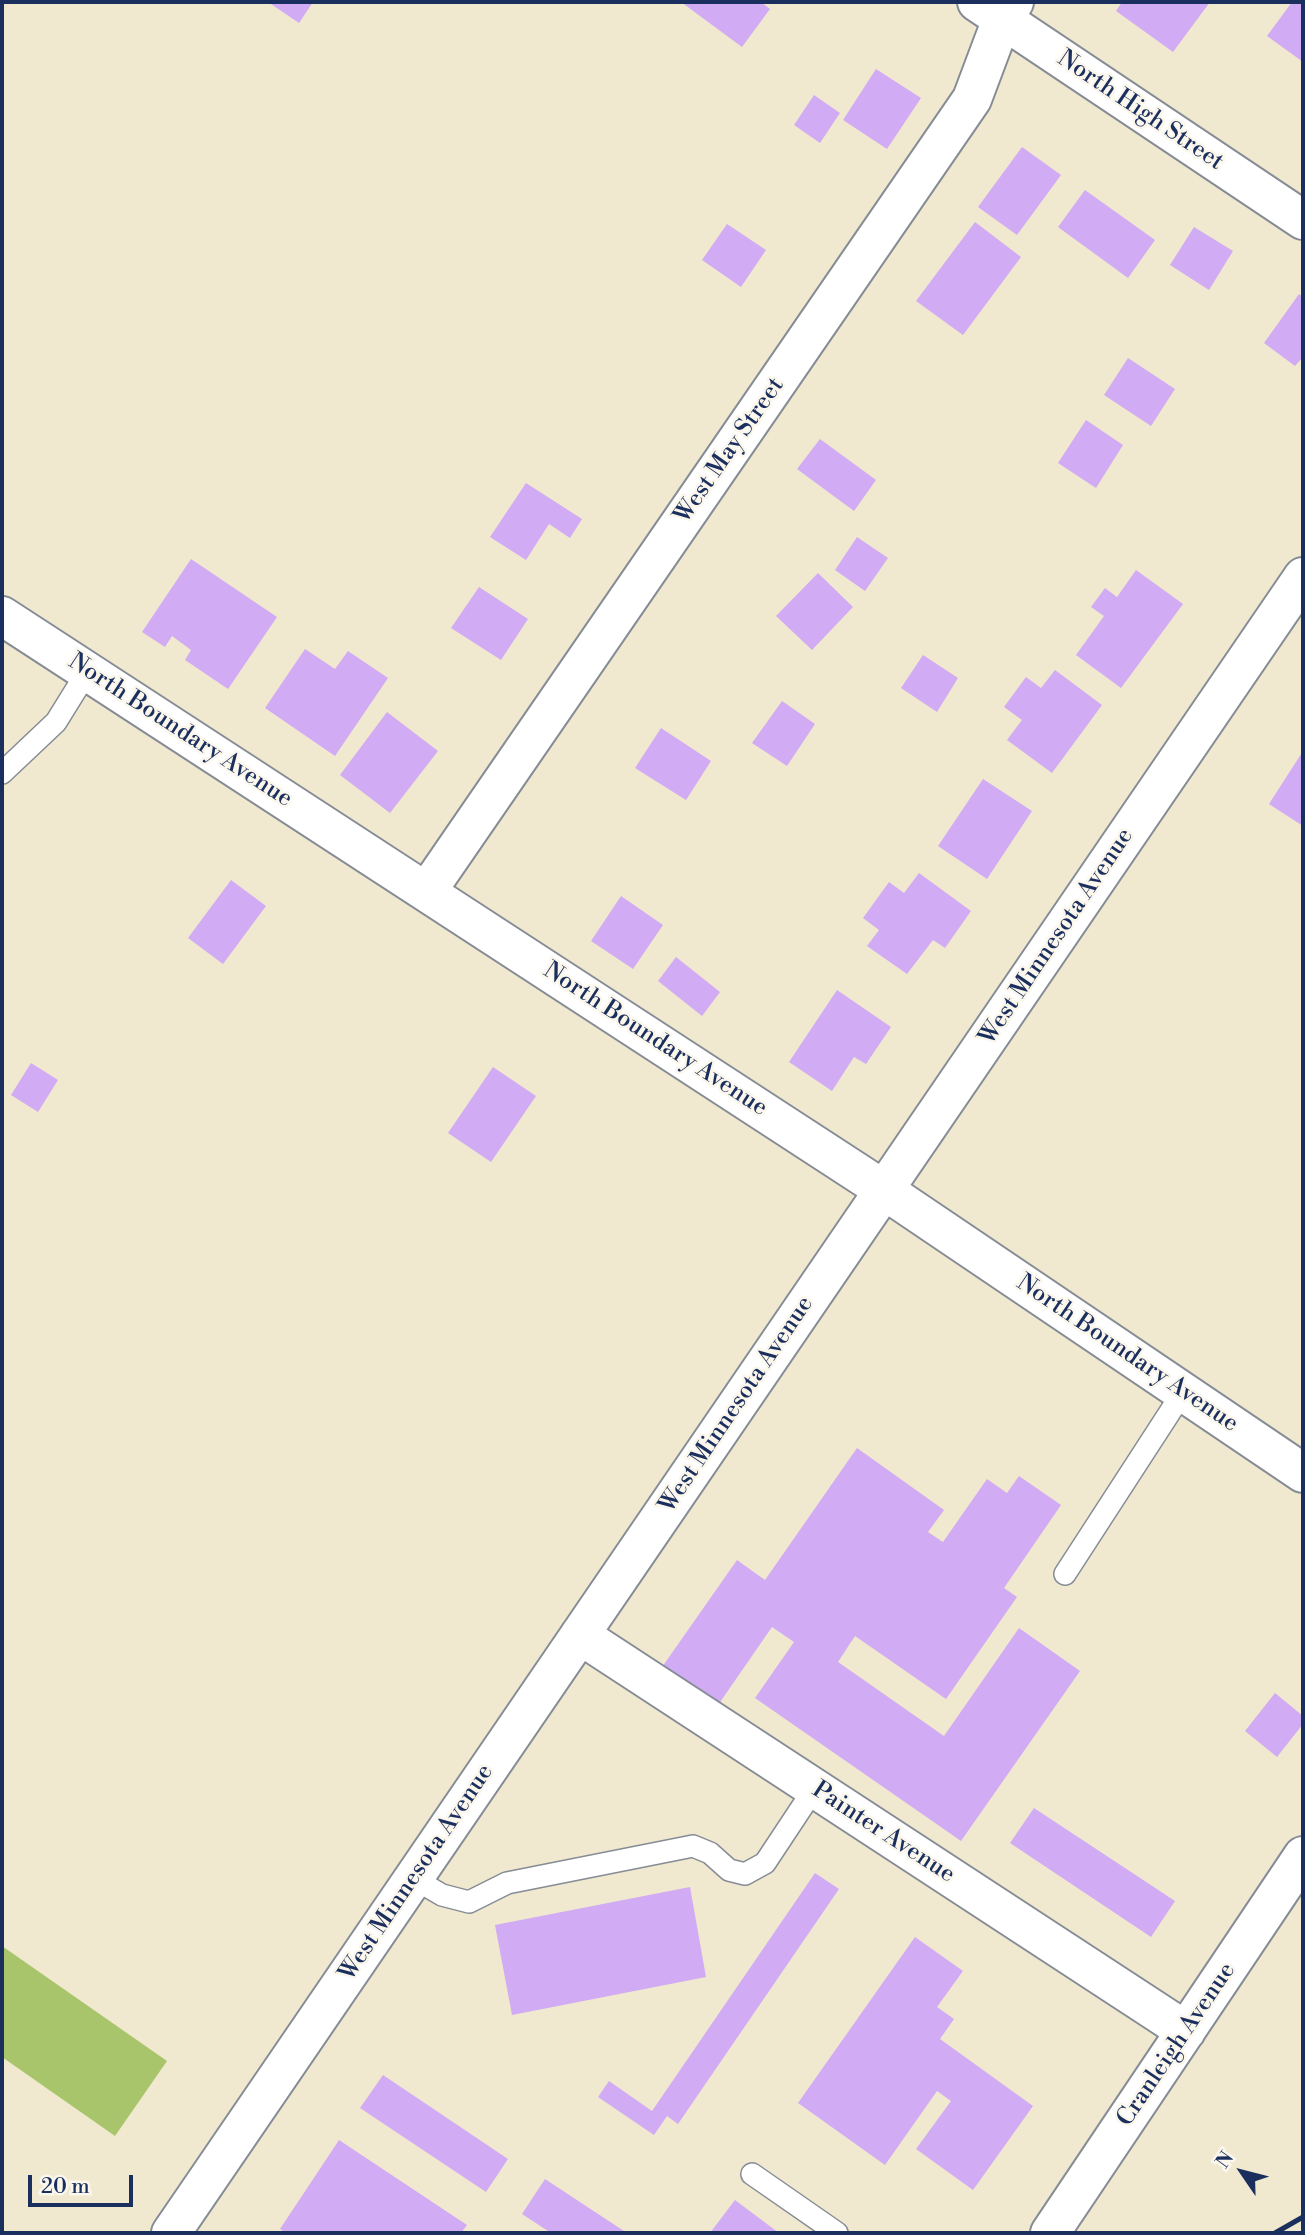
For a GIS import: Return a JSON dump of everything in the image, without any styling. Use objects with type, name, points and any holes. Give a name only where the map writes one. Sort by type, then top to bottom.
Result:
[{"type":"street","name":"North High Street","points":[[998,7],[1303,220]]},
{"type":"street","name":"West May Street","points":[[427,891],[972,99],[998,7]]},
{"type":"street","name":"West Minnesota Avenue","points":[[171,2233],[1303,577]]},
{"type":"street","name":"North Boundary Avenue","points":[[2,616],[884,1190],[1303,1473]]},
{"type":"street","name":"Painter Avenue","points":[[580,1635],[1186,2031]]},
{"type":"street","name":"Cranleigh Avenue","points":[[1050,2233],[1303,1856]]},
{"type":"lane","points":[[2,773],[56,722],[87,672]]},
{"type":"lane","points":[[1065,1574],[1183,1392]]},
{"type":"lane","points":[[413,1878],[442,1895],[469,1902],[508,1883],[693,1846],[710,1853],[729,1870],[745,1874],[765,1863],[814,1789]]},
{"type":"lane","points":[[751,2174],[837,2233]]},
{"type":"green space","points":[[2,1946],[167,2061],[115,2136],[2,2057]]},
{"type":"building","points":[[268,2],[313,2],[299,23]]},
{"type":"building","points":[[681,2],[761,2],[770,9],[742,47]]},
{"type":"building","points":[[1122,2],[1210,2],[1173,52],[1116,11]]},
{"type":"building","points":[[1292,2],[1303,2],[1303,62],[1267,36]]},
{"type":"building","points":[[876,69],[921,98],[887,149],[843,120]]},
{"type":"building","points":[[814,95],[840,113],[820,143],[794,125]]},
{"type":"building","points":[[1022,147],[1061,175],[1017,235],[978,207]]},
{"type":"building","points":[[1085,190],[1155,240],[1128,278],[1058,227]]},
{"type":"building","points":[[975,222],[1021,257],[963,335],[916,301]]},
{"type":"building","points":[[727,224],[766,250],[741,287],[702,260]]},
{"type":"building","points":[[1194,227],[1233,251],[1209,290],[1170,265]]},
{"type":"building","points":[[1299,294],[1303,297],[1303,357],[1295,366],[1264,343]]},
{"type":"building","points":[[1128,358],[1175,389],[1151,426],[1104,395]]},
{"type":"building","points":[[1086,420],[1123,445],[1096,488],[1058,463]]},
{"type":"building","points":[[820,439],[876,480],[854,511],[797,469]]},
{"type":"building","points":[[526,483],[582,519],[570,538],[549,524],[526,560],[490,537]]},
{"type":"building","points":[[857,537],[888,558],[865,591],[835,570]]},
{"type":"building","points":[[191,559],[277,617],[228,689],[185,660],[191,650],[172,636],[165,647],[142,632]]},
{"type":"building","points":[[1136,570],[1183,604],[1121,688],[1076,655],[1104,616],[1091,607],[1105,588],[1117,597]]},
{"type":"building","points":[[818,573],[853,607],[812,650],[776,616]]},
{"type":"building","points":[[479,587],[528,619],[501,660],[451,628]]},
{"type":"building","points":[[305,649],[335,669],[348,651],[388,678],[335,756],[265,708]]},
{"type":"building","points":[[923,655],[958,678],[937,712],[901,688]]},
{"type":"building","points":[[1055,670],[1102,705],[1052,773],[1007,740],[1022,720],[1004,707],[1026,677],[1041,688]]},
{"type":"building","points":[[782,701],[815,724],[787,766],[752,743]]},
{"type":"building","points":[[387,712],[438,751],[390,813],[340,775]]},
{"type":"building","points":[[661,728],[711,761],[686,800],[635,768]]},
{"type":"building","points":[[1303,751],[1303,826],[1269,804]]},
{"type":"building","points":[[983,779],[1032,811],[987,879],[938,846]]},
{"type":"building","points":[[919,873],[971,911],[945,948],[933,940],[907,974],[867,946],[879,930],[863,918],[889,882],[904,893]]},
{"type":"building","points":[[231,880],[266,906],[223,964],[188,938]]},
{"type":"building","points":[[621,896],[663,925],[633,969],[591,941]]},
{"type":"building","points":[[676,957],[720,992],[702,1016],[658,981]]},
{"type":"building","points":[[837,990],[891,1027],[866,1064],[854,1057],[832,1091],[789,1062]]},
{"type":"building","points":[[31,1063],[58,1080],[38,1112],[11,1095]]},
{"type":"building","points":[[493,1067],[536,1096],[491,1162],[448,1133]]},
{"type":"building","points":[[857,1448],[944,1510],[928,1532],[943,1542],[987,1479],[1007,1493],[1019,1476],[1061,1505],[1004,1588],[1017,1597],[946,1699],[855,1636],[838,1662],[944,1736],[1019,1628],[1080,1671],[961,1841],[755,1698],[794,1642],[772,1627],[716,1708],[660,1670],[737,1560],[765,1580]]},
{"type":"building","points":[[1275,1693],[1303,1716],[1303,1724],[1277,1757],[1245,1731]]},
{"type":"building","points":[[1034,1808],[1175,1901],[1151,1937],[1010,1843]]},
{"type":"building","points":[[815,1873],[839,1889],[678,2124],[667,2116],[654,2135],[598,2097],[609,2081],[652,2111]]},
{"type":"building","points":[[690,1887],[706,1977],[512,2015],[495,1925]]},
{"type":"building","points":[[915,1937],[963,1971],[937,2007],[954,2019],[940,2039],[1033,2106],[973,2190],[916,2149],[951,2101],[937,2091],[885,2165],[798,2103]]},
{"type":"building","points":[[383,2075],[508,2159],[486,2192],[360,2108]]},
{"type":"building","points":[[339,2140],[467,2225],[461,2233],[286,2233],[280,2229]]},
{"type":"building","points":[[545,2179],[627,2233],[551,2233],[522,2214]]},
{"type":"building","points":[[735,2200],[779,2233],[710,2233]]},
{"type":"railway","points":[[1275,2233],[1303,2217]]}]
